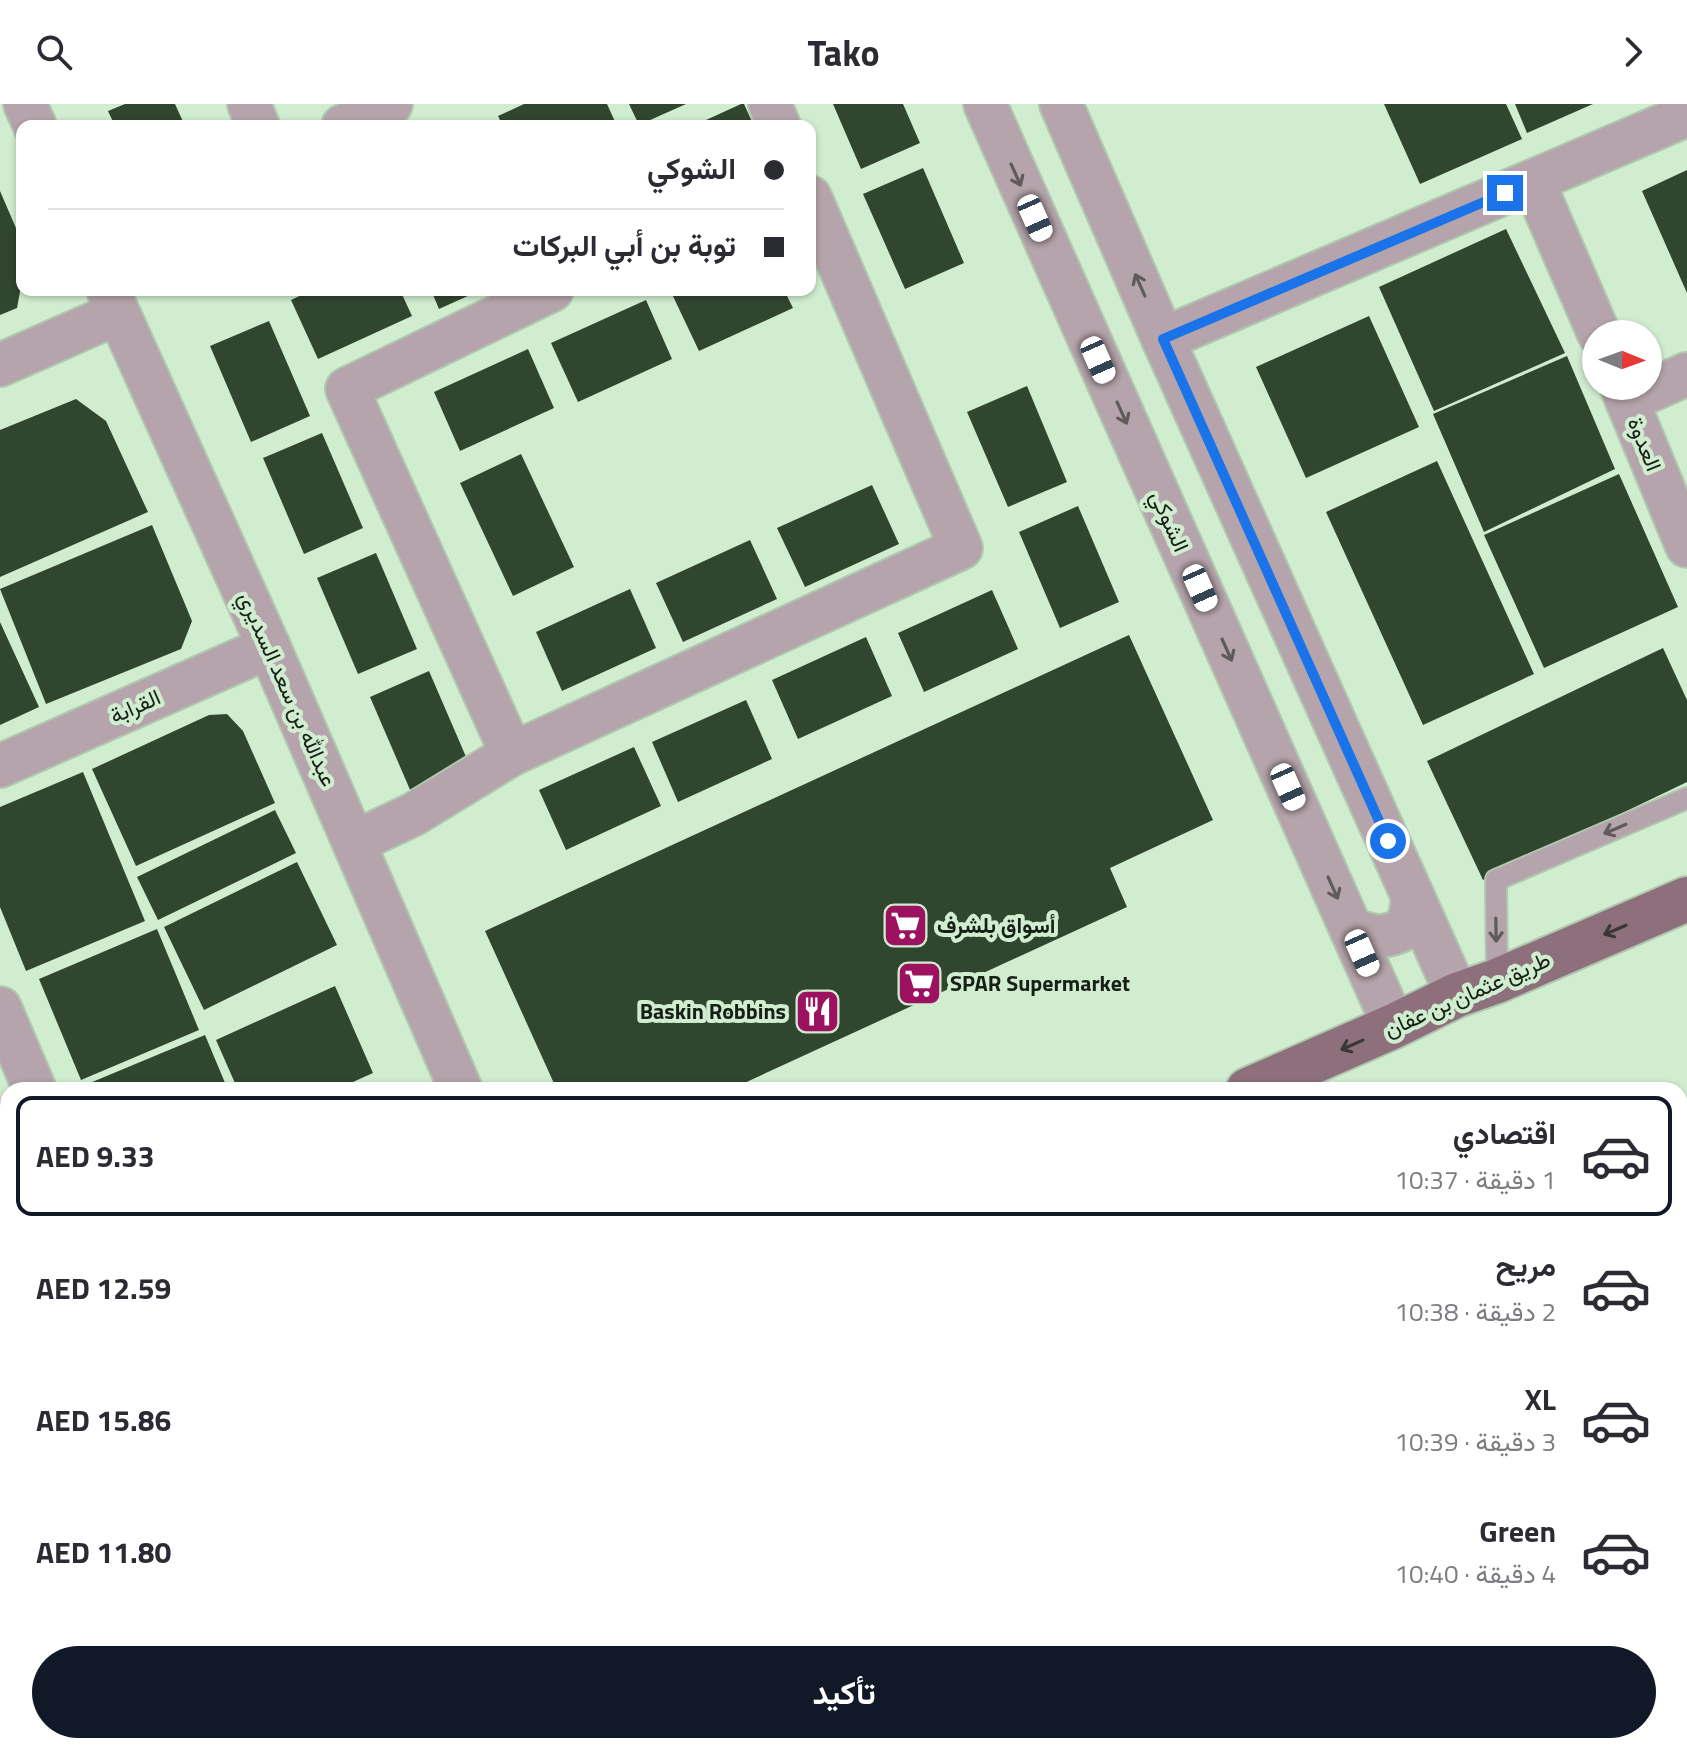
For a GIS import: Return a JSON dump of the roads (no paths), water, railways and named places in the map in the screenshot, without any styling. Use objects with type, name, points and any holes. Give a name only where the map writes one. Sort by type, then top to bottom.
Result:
[{"type":"main road","name":"طريق عثمان بن عفان","points":[[1266,1082],[1687,899]]},
{"type":"street","points":[[356,120],[391,104]]},
{"type":"street","name":"الشوكي","points":[[985,104],[1394,1026]]},
{"type":"street","points":[[1061,104],[1413,897],[1477,988]]},
{"type":"street","points":[[1163,339],[1687,115]]},
{"type":"street","points":[[1533,181],[1593,320]]},
{"type":"street","points":[[355,842],[414,814],[512,754],[961,548],[816,211]]},
{"type":"street","points":[[512,754],[347,389],[540,296]]},
{"type":"street","points":[[0,365],[113,301]]},
{"type":"street","name":"عبدالله بن سعد السديري","points":[[113,301],[269,647],[458,1082]]},
{"type":"street","points":[[1662,382],[1687,374]]},
{"type":"street","name":"العدوة","points":[[1627,400],[1687,546]]},
{"type":"street","name":"القرابة","points":[[0,766],[269,647]]},
{"type":"street","points":[[1351,929],[1372,936],[1390,937],[1406,928],[1413,897]]},
{"type":"street","points":[[0,1008],[32,1082]]},
{"type":"lane","points":[[1477,988],[1496,880],[1687,798]]},
{"type":"place","name":"أسواق بلشرف","points":[[906,925]]},
{"type":"place","name":"SPAR Supermarket","points":[[919,983]]},
{"type":"place","name":"Baskin Robbins","points":[[817,1011]]}]
